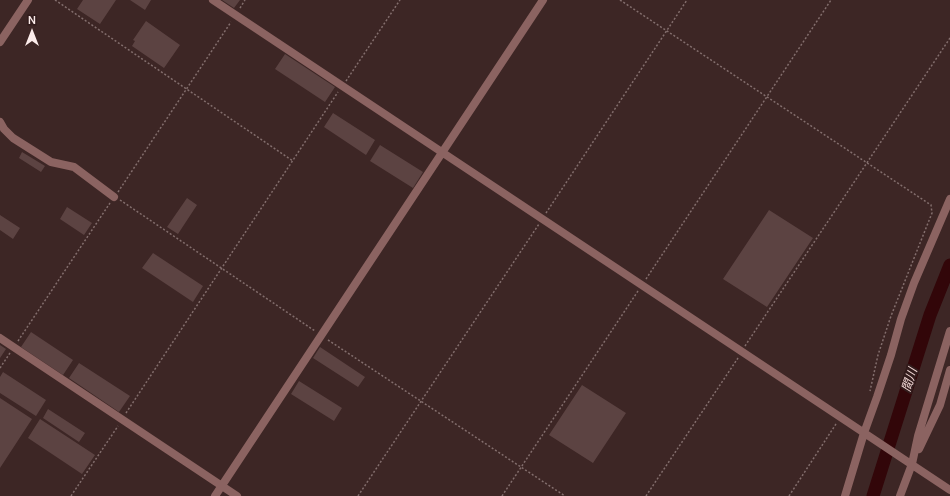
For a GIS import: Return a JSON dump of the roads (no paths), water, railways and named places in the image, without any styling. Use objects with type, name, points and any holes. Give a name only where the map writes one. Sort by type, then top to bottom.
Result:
[{"type":"street","points":[[0,42],[28,0]]},
{"type":"street","points":[[213,0],[950,490]]},
{"type":"street","points":[[215,496],[543,0]]},
{"type":"street","points":[[0,122],[4,129],[13,138],[51,162],[74,167],[114,197]]},
{"type":"street","points":[[845,496],[878,397],[903,312],[937,227],[950,199]]},
{"type":"street","points":[[900,496],[915,451],[950,331]]},
{"type":"street","points":[[0,338],[237,496]]},
{"type":"street","points":[[915,451],[918,449],[940,405],[950,370]]},
{"type":"waterway","name":"間川","points":[[873,496],[930,315],[950,265]]}]
